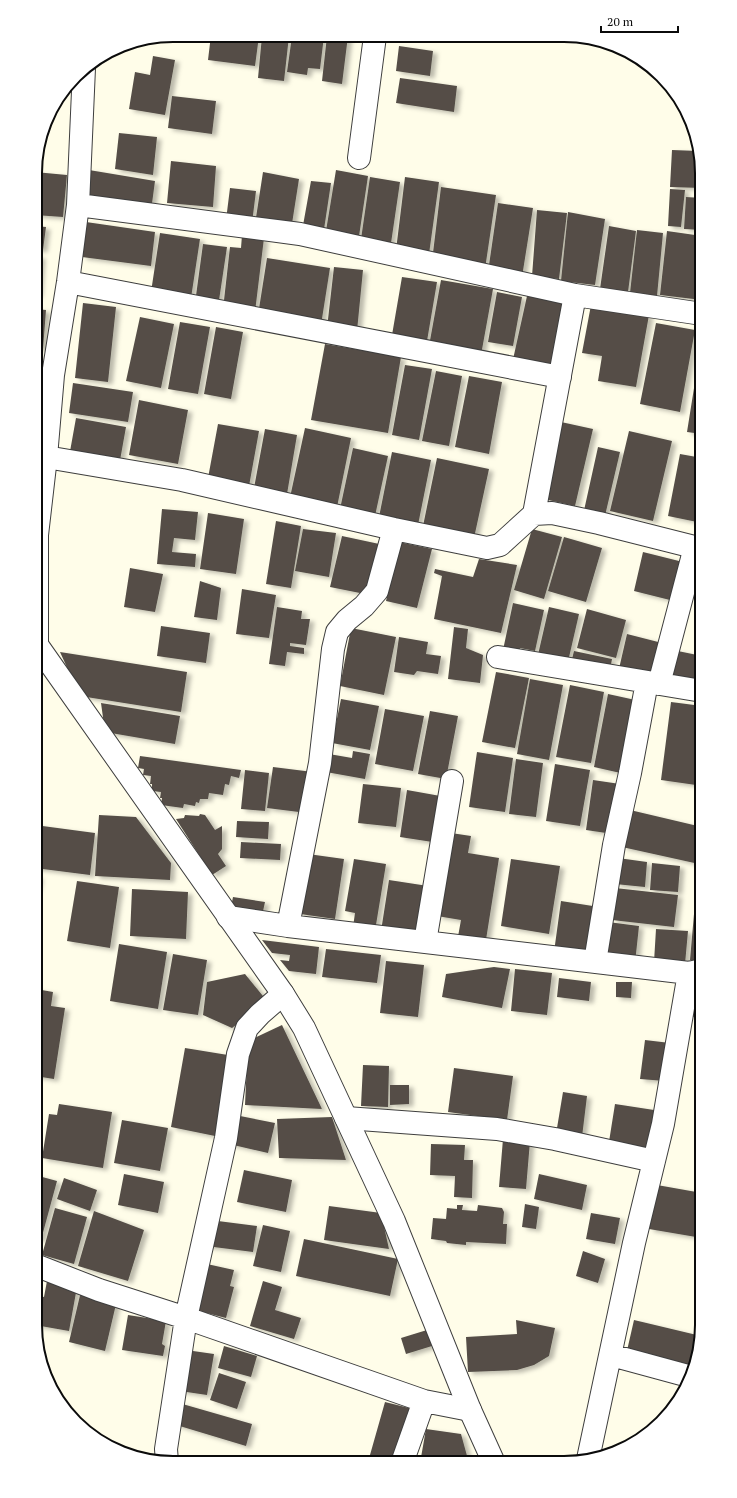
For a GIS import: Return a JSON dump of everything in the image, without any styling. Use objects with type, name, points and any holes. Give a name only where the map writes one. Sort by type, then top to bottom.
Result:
[{"type":"street","points":[[359,158],[374,42]]},
{"type":"street","points":[[42,492],[53,375],[68,282],[78,205],[84,76]]},
{"type":"street","points":[[78,205],[300,234],[575,295],[695,313]]},
{"type":"street","points":[[68,282],[560,377]]},
{"type":"street","points":[[46,457],[182,480],[394,529],[487,548],[500,545],[534,514],[575,295]]},
{"type":"street","points":[[534,514],[552,513],[600,523],[695,547]]},
{"type":"street","points":[[288,926],[320,763],[333,650],[337,632],[347,620],[364,606],[377,591],[394,529]]},
{"type":"street","points":[[595,962],[614,845],[630,773],[653,683],[695,560]]},
{"type":"street","points":[[42,653],[283,994],[304,1028],[394,1221],[470,1410],[491,1456]]},
{"type":"street","points":[[498,657],[695,690]]},
{"type":"street","points":[[425,942],[452,781]]},
{"type":"street","points":[[228,917],[288,926],[595,962],[695,972],[663,1124],[634,1243],[589,1453]]},
{"type":"street","points":[[167,1456],[166,1449],[186,1318],[226,1138],[238,1054],[247,1028],[260,1014],[283,994]]},
{"type":"street","points":[[346,1118],[497,1129],[654,1161]]},
{"type":"street","points":[[42,1268],[99,1290],[186,1318],[424,1401],[470,1410]]},
{"type":"street","points":[[611,1355],[685,1375]]},
{"type":"street","points":[[404,1456],[424,1401]]},
{"type":"building","points":[[210,42],[258,42],[255,66],[208,60]]},
{"type":"building","points":[[261,42],[288,42],[284,81],[258,78]]},
{"type":"building","points":[[291,42],[323,42],[320,69],[308,68],[307,75],[287,72]]},
{"type":"building","points":[[326,42],[347,42],[342,84],[322,81]]},
{"type":"building","points":[[399,46],[433,51],[430,76],[396,71]]},
{"type":"building","points":[[153,56],[175,60],[165,115],[129,109],[135,72],[150,75]]},
{"type":"building","points":[[400,78],[457,86],[454,112],[396,103]]},
{"type":"building","points":[[172,96],[216,101],[212,134],[168,128]]},
{"type":"building","points":[[119,133],[157,137],[153,175],[115,169]]},
{"type":"building","points":[[672,150],[693,151],[695,164],[695,188],[670,187]]},
{"type":"building","points":[[171,161],[216,166],[213,207],[167,203]]},
{"type":"building","points":[[89,170],[155,181],[151,211],[85,201]]},
{"type":"building","points":[[336,170],[368,176],[358,243],[325,237]]},
{"type":"building","points":[[263,172],[299,179],[291,230],[255,224]]},
{"type":"building","points":[[42,173],[67,175],[63,217],[42,216]]},
{"type":"building","points":[[370,177],[400,182],[390,250],[360,246]]},
{"type":"building","points":[[405,177],[439,182],[429,254],[396,250]]},
{"type":"building","points":[[311,181],[331,183],[323,236],[302,231]]},
{"type":"building","points":[[441,187],[496,195],[485,269],[432,261]]},
{"type":"building","points":[[230,188],[256,191],[252,223],[226,220]]},
{"type":"building","points":[[670,189],[685,190],[681,227],[668,226]]},
{"type":"building","points":[[686,197],[695,198],[695,230],[684,229]]},
{"type":"building","points":[[498,203],[533,208],[522,277],[488,272]]},
{"type":"building","points":[[537,210],[567,213],[559,279],[532,276]]},
{"type":"building","points":[[568,212],[605,219],[595,285],[561,281]]},
{"type":"building","points":[[86,222],[155,232],[151,266],[82,257]]},
{"type":"building","points":[[609,226],[636,231],[628,292],[600,289]]},
{"type":"building","points":[[42,227],[46,227],[42,250]]},
{"type":"building","points":[[637,230],[663,233],[657,296],[630,293]]},
{"type":"building","points":[[667,231],[695,235],[695,299],[660,295]]},
{"type":"building","points":[[160,233],[200,239],[191,298],[151,292]]},
{"type":"building","points":[[242,235],[264,238],[255,312],[223,309],[230,247],[241,248]]},
{"type":"building","points":[[203,244],[227,247],[218,307],[195,303]]},
{"type":"building","points":[[267,258],[330,268],[321,325],[258,315]]},
{"type":"building","points":[[334,267],[363,270],[357,331],[327,328]]},
{"type":"building","points":[[402,277],[437,282],[427,341],[392,335]]},
{"type":"building","points":[[441,280],[493,289],[481,355],[429,346]]},
{"type":"building","points":[[497,292],[522,297],[513,346],[488,342]]},
{"type":"building","points":[[527,296],[566,304],[552,373],[512,364]]},
{"type":"building","points":[[83,303],[116,307],[108,382],[75,378]]},
{"type":"building","points":[[591,305],[649,315],[636,387],[598,381],[602,356],[582,353]]},
{"type":"building","points":[[42,310],[46,310],[42,349]]},
{"type":"building","points":[[140,317],[174,324],[161,388],[126,381]]},
{"type":"building","points":[[180,322],[210,327],[198,394],[168,389]]},
{"type":"building","points":[[656,323],[695,330],[680,412],[640,404]]},
{"type":"building","points":[[216,327],[243,332],[231,399],[204,394]]},
{"type":"building","points":[[325,344],[401,357],[388,433],[311,420]]},
{"type":"building","points":[[405,365],[432,369],[419,440],[392,435]]},
{"type":"building","points":[[436,371],[462,376],[449,446],[422,441]]},
{"type":"building","points":[[469,376],[502,382],[489,454],[455,447]]},
{"type":"building","points":[[695,382],[695,433],[687,432]]},
{"type":"building","points":[[73,383],[133,392],[128,422],[69,413]]},
{"type":"building","points":[[139,400],[188,410],[178,464],[129,455]]},
{"type":"building","points":[[76,418],[126,427],[119,466],[69,457]]},
{"type":"building","points":[[561,422],[593,429],[575,506],[544,499]]},
{"type":"building","points":[[218,424],[259,431],[249,486],[208,478]]},
{"type":"building","points":[[305,428],[351,438],[336,512],[289,502]]},
{"type":"building","points":[[265,429],[297,435],[287,494],[254,488]]},
{"type":"building","points":[[629,431],[672,441],[653,521],[610,511]]},
{"type":"building","points":[[598,447],[620,452],[604,520],[583,515]]},
{"type":"building","points":[[353,448],[388,456],[375,516],[340,509]]},
{"type":"building","points":[[392,452],[431,460],[418,525],[379,517]]},
{"type":"building","points":[[680,454],[695,457],[695,522],[668,516]]},
{"type":"building","points":[[437,458],[489,469],[474,538],[423,526]]},
{"type":"building","points":[[162,509],[198,512],[195,540],[174,538],[172,552],[196,554],[195,567],[157,564]]},
{"type":"building","points":[[208,513],[244,519],[236,574],[200,569]]},
{"type":"building","points":[[276,521],[301,526],[291,588],[266,584]]},
{"type":"building","points":[[303,529],[336,533],[329,577],[295,571]]},
{"type":"building","points":[[532,529],[562,537],[544,599],[514,590]]},
{"type":"building","points":[[342,536],[384,545],[370,595],[330,587]]},
{"type":"building","points":[[564,537],[602,548],[586,602],[548,591]]},
{"type":"building","points":[[399,542],[432,549],[417,608],[386,601]]},
{"type":"building","points":[[643,552],[687,563],[678,602],[634,591]]},
{"type":"building","points":[[479,559],[517,565],[501,633],[434,619],[442,576],[434,573],[435,569],[473,577]]},
{"type":"building","points":[[130,568],[163,574],[155,612],[124,607]]},
{"type":"building","points":[[200,581],[221,588],[217,620],[194,617]]},
{"type":"building","points":[[242,589],[276,595],[269,638],[236,634]]},
{"type":"building","points":[[513,603],[544,610],[535,651],[520,648],[519,654],[503,650]]},
{"type":"building","points":[[277,607],[302,611],[301,619],[310,619],[306,645],[290,643],[290,646],[304,648],[304,654],[287,652],[285,666],[269,664]]},
{"type":"building","points":[[549,607],[579,614],[567,666],[537,659]]},
{"type":"building","points":[[587,609],[626,620],[616,658],[577,648]]},
{"type":"building","points":[[161,626],[210,633],[206,663],[157,656]]},
{"type":"building","points":[[454,627],[468,629],[466,648],[483,655],[480,683],[448,679]]},
{"type":"building","points":[[351,628],[396,637],[384,695],[340,686]]},
{"type":"building","points":[[627,634],[666,644],[657,682],[618,673]]},
{"type":"building","points":[[399,637],[428,642],[426,654],[441,656],[438,674],[417,671],[414,675],[394,672]]},
{"type":"building","points":[[673,650],[695,655],[695,687],[667,682]]},
{"type":"building","points":[[574,651],[612,659],[609,675],[570,667]]},
{"type":"building","points":[[60,652],[187,672],[181,712],[80,696]]},
{"type":"building","points":[[496,672],[529,678],[515,748],[482,742]]},
{"type":"building","points":[[530,679],[563,685],[549,760],[517,754]]},
{"type":"building","points":[[570,685],[604,692],[591,763],[556,757]]},
{"type":"building","points":[[608,694],[640,701],[625,774],[594,767]]},
{"type":"building","points":[[341,699],[379,706],[370,750],[332,743]]},
{"type":"building","points":[[671,702],[695,705],[695,785],[661,780]]},
{"type":"building","points":[[101,703],[180,716],[175,744],[105,732]]},
{"type":"building","points":[[385,709],[424,716],[413,771],[375,764]]},
{"type":"building","points":[[430,711],[458,716],[446,779],[418,774]]},
{"type":"building","points":[[353,751],[370,754],[365,779],[326,772],[329,754],[352,758]]},
{"type":"building","points":[[477,752],[513,758],[505,812],[469,807]]},
{"type":"building","points":[[140,756],[241,770],[239,778],[231,776],[229,785],[225,784],[223,795],[209,793],[208,799],[200,799],[199,803],[196,802],[195,806],[184,804],[183,808],[161,805],[161,792],[152,791],[152,784],[150,784],[151,776],[143,775],[144,769],[138,768]]},
{"type":"building","points":[[516,759],[543,763],[536,817],[509,814]]},
{"type":"building","points":[[555,764],[590,770],[580,826],[546,821]]},
{"type":"building","points":[[273,767],[313,772],[307,813],[267,808]]},
{"type":"building","points":[[245,770],[269,773],[265,811],[241,809]]},
{"type":"building","points":[[593,780],[620,784],[613,834],[586,830]]},
{"type":"building","points":[[363,784],[401,788],[396,827],[358,823]]},
{"type":"building","points":[[407,790],[446,797],[439,843],[400,837]]},
{"type":"building","points":[[630,810],[695,825],[695,863],[622,847]]},
{"type":"building","points":[[200,814],[205,815],[215,830],[222,826],[222,849],[218,854],[226,866],[212,875],[176,819],[184,818],[185,815],[199,816]]},
{"type":"building","points":[[99,815],[136,817],[171,863],[170,880],[95,876]]},
{"type":"building","points":[[237,821],[269,822],[268,839],[236,837]]},
{"type":"building","points":[[42,826],[95,833],[90,875],[42,869]]},
{"type":"building","points":[[451,833],[471,836],[468,853],[499,858],[485,946],[457,942],[461,920],[437,916]]},
{"type":"building","points":[[241,842],[281,844],[280,860],[240,858]]},
{"type":"building","points":[[308,854],[344,859],[335,919],[300,914]]},
{"type":"building","points":[[618,858],[647,862],[645,887],[615,884]]},
{"type":"building","points":[[354,859],[386,864],[375,931],[353,927],[355,913],[345,911]]},
{"type":"building","points":[[511,859],[560,866],[549,934],[501,926]]},
{"type":"building","points":[[652,863],[680,866],[678,892],[650,890]]},
{"type":"building","points":[[389,880],[428,886],[420,937],[381,931]]},
{"type":"building","points":[[77,881],[119,887],[110,948],[67,941]]},
{"type":"building","points":[[615,888],[678,895],[674,927],[612,920]]},
{"type":"building","points":[[132,889],[188,892],[186,939],[130,936]]},
{"type":"building","points":[[233,897],[265,902],[262,916],[231,907]]},
{"type":"building","points":[[561,901],[599,907],[592,957],[554,952]]},
{"type":"building","points":[[695,902],[695,960],[690,960]]},
{"type":"building","points":[[608,922],[639,926],[635,963],[604,959]]},
{"type":"building","points":[[656,929],[688,931],[685,964],[654,962]]},
{"type":"building","points":[[262,940],[319,947],[316,974],[289,971],[280,960],[289,961],[290,955],[272,953]]},
{"type":"building","points":[[119,944],[167,952],[158,1009],[110,1001]]},
{"type":"building","points":[[326,949],[381,955],[377,983],[322,977]]},
{"type":"building","points":[[173,954],[207,960],[198,1015],[163,1010]]},
{"type":"building","points":[[386,961],[424,965],[418,1017],[380,1013]]},
{"type":"building","points":[[494,967],[510,969],[502,1008],[442,997],[446,974]]},
{"type":"building","points":[[515,969],[552,973],[547,1015],[511,1011]]},
{"type":"building","points":[[245,974],[267,1001],[232,1028],[203,1015],[207,982]]},
{"type":"building","points":[[559,978],[591,982],[589,1001],[557,997]]},
{"type":"building","points":[[695,979],[695,1017],[688,1016]]},
{"type":"building","points":[[616,982],[632,982],[631,998],[616,997]]},
{"type":"building","points":[[42,990],[53,992],[51,1006],[65,1008],[54,1079],[42,1077]]},
{"type":"building","points":[[282,1025],[322,1109],[245,1105],[248,1041]]},
{"type":"building","points":[[645,1040],[670,1043],[665,1081],[640,1079]]},
{"type":"building","points":[[185,1048],[234,1056],[220,1137],[171,1127]]},
{"type":"building","points":[[363,1065],[389,1066],[388,1107],[361,1106]]},
{"type":"building","points":[[454,1068],[513,1076],[507,1120],[448,1112]]},
{"type":"building","points":[[390,1085],[409,1085],[409,1104],[390,1105]]},
{"type":"building","points":[[563,1092],[587,1096],[582,1137],[556,1134]]},
{"type":"building","points":[[59,1104],[112,1112],[103,1168],[42,1158],[49,1114],[57,1115]]},
{"type":"building","points":[[615,1104],[654,1110],[648,1153],[608,1148]]},
{"type":"building","points":[[235,1115],[275,1123],[268,1153],[229,1144]]},
{"type":"building","points":[[332,1117],[346,1160],[279,1158],[277,1119]]},
{"type":"building","points":[[122,1120],[168,1128],[160,1171],[114,1163]]},
{"type":"building","points":[[503,1139],[530,1141],[526,1189],[499,1187]]},
{"type":"building","points":[[431,1144],[465,1145],[464,1160],[473,1160],[472,1198],[454,1197],[455,1176],[430,1175]]},
{"type":"building","points":[[244,1170],[292,1180],[286,1212],[237,1202]]},
{"type":"building","points":[[124,1174],[164,1182],[158,1213],[118,1205]]},
{"type":"building","points":[[539,1174],[587,1185],[582,1210],[534,1199]]},
{"type":"building","points":[[42,1177],[57,1181],[42,1236]]},
{"type":"building","points":[[64,1178],[97,1190],[90,1211],[57,1199]]},
{"type":"building","points":[[657,1185],[695,1192],[695,1237],[649,1229]]},
{"type":"building","points":[[525,1204],[539,1207],[536,1229],[522,1227]]},
{"type":"building","points":[[457,1205],[463,1205],[462,1210],[477,1211],[478,1205],[502,1208],[504,1212],[503,1224],[507,1224],[506,1244],[466,1242],[466,1245],[447,1243],[446,1241],[431,1239],[433,1218],[446,1219],[447,1208],[457,1209]]},
{"type":"building","points":[[329,1206],[381,1213],[389,1249],[324,1240]]},
{"type":"building","points":[[55,1208],[87,1217],[74,1264],[42,1255]]},
{"type":"building","points":[[94,1211],[144,1230],[128,1281],[78,1266]]},
{"type":"building","points":[[591,1213],[620,1218],[615,1244],[586,1239]]},
{"type":"building","points":[[210,1220],[257,1226],[253,1252],[206,1246]]},
{"type":"building","points":[[263,1225],[290,1231],[281,1272],[253,1266]]},
{"type":"building","points":[[304,1239],[398,1259],[390,1296],[296,1276]]},
{"type":"building","points":[[583,1251],[605,1259],[598,1283],[576,1276]]},
{"type":"building","points":[[207,1264],[234,1270],[230,1286],[234,1287],[226,1318],[191,1309]]},
{"type":"building","points":[[47,1281],[77,1287],[69,1331],[42,1326],[42,1297],[44,1297]]},
{"type":"building","points":[[263,1281],[282,1287],[275,1310],[301,1318],[294,1339],[250,1326]]},
{"type":"building","points":[[81,1291],[117,1300],[105,1351],[69,1342]]},
{"type":"building","points":[[128,1315],[166,1321],[162,1344],[165,1346],[163,1356],[122,1350]]},
{"type":"building","points":[[516,1320],[555,1328],[549,1356],[534,1365],[517,1370],[468,1372],[466,1337],[517,1334]]},
{"type":"building","points":[[634,1320],[695,1335],[691,1359],[687,1370],[626,1355]]},
{"type":"building","points":[[427,1330],[432,1346],[406,1354],[401,1338]]},
{"type":"building","points":[[224,1346],[257,1356],[251,1377],[218,1368]]},
{"type":"building","points":[[186,1350],[214,1354],[207,1395],[180,1391]]},
{"type":"building","points":[[219,1373],[246,1382],[237,1409],[210,1400]]},
{"type":"building","points":[[385,1402],[413,1409],[400,1456],[370,1456]]},
{"type":"building","points":[[179,1403],[252,1424],[246,1446],[173,1424]]},
{"type":"building","points":[[426,1429],[461,1434],[467,1456],[421,1456]]}]
